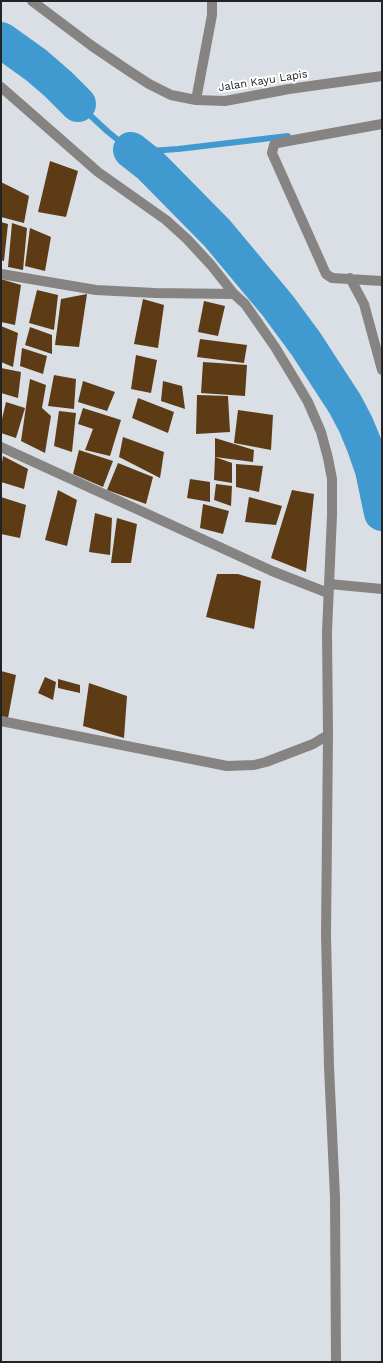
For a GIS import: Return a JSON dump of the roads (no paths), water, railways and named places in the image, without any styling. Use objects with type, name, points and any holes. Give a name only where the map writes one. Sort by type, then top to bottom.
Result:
[{"type":"street","name":"Jalan Kayu Lapis","points":[[32,1],[92,46],[149,84],[171,95],[196,100],[225,101],[289,89],[382,76]]},
{"type":"street","points":[[196,100],[212,15],[212,1]]},
{"type":"street","points":[[1,87],[94,168],[166,220],[192,244],[234,294],[245,304],[276,348],[308,402],[321,432],[328,458],[332,479],[332,515],[327,632],[328,735],[326,935],[329,1067],[335,1197],[336,1362]]},
{"type":"street","points":[[382,124],[277,143],[272,148],[274,157],[326,274],[332,278],[382,281]]},
{"type":"street","points":[[1,274],[96,290],[155,293],[234,294]]},
{"type":"street","points":[[350,278],[364,304],[382,370]]},
{"type":"street","points":[[1,448],[264,568],[329,589],[357,587],[382,589]]},
{"type":"street","points":[[1,721],[227,766],[254,765],[266,762],[313,744],[328,735]]},
{"type":"waterway","points":[[1,40],[36,65],[78,104]]},
{"type":"waterway","points":[[78,104],[107,131],[129,149],[136,152],[178,149],[288,136]]},
{"type":"waterway","points":[[131,150],[150,165],[217,233],[278,306],[306,344],[345,404],[356,425],[373,470],[382,513]]}]
